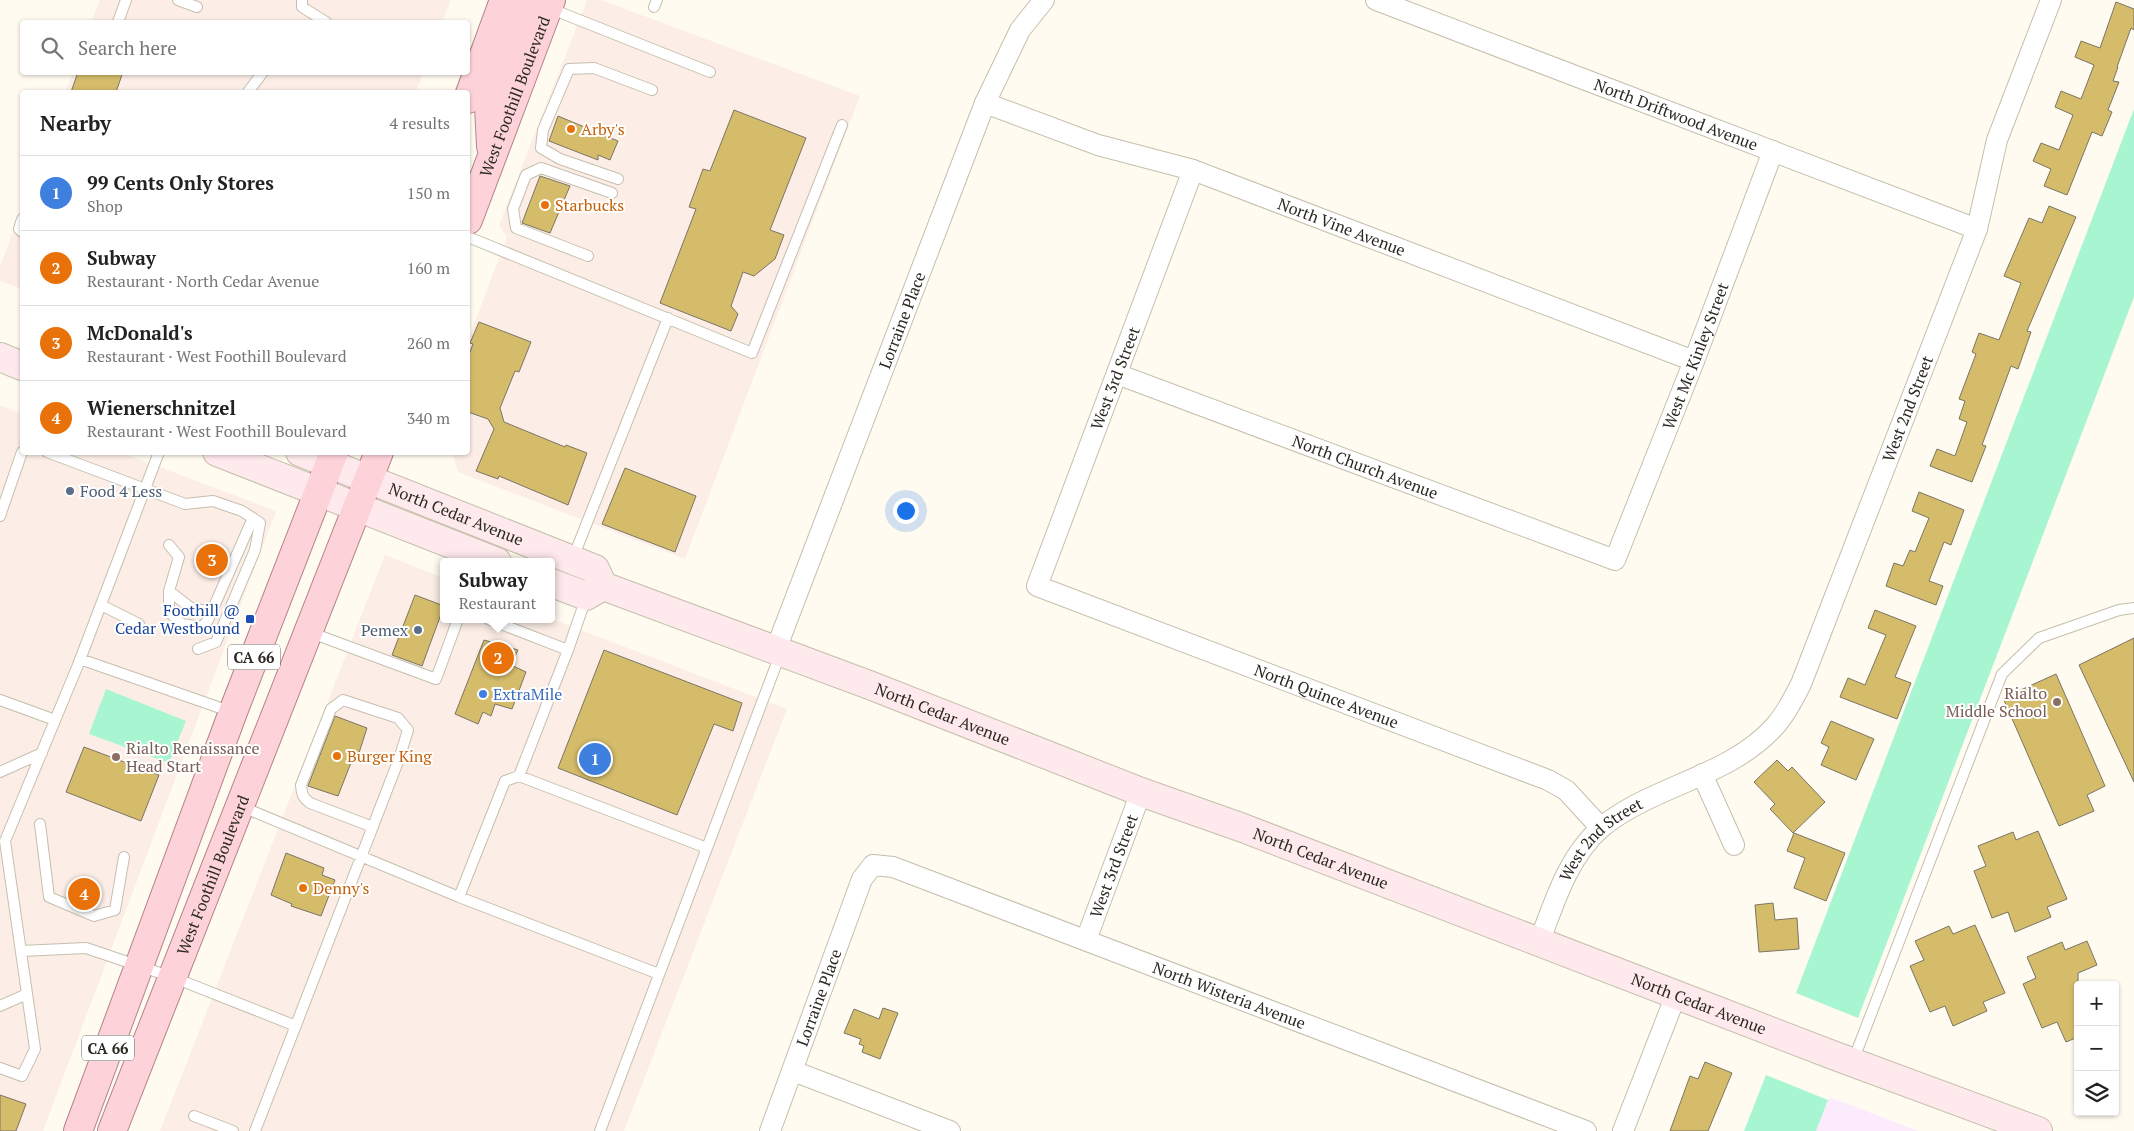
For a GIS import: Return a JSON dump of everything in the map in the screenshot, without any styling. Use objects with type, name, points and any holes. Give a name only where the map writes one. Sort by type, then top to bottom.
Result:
[{"type":"main road","points":[[470,94],[504,0]]},
{"type":"main road","name":"West Foothill Boulevard","points":[[470,215],[491,157],[541,3]]},
{"type":"main road","points":[[0,340],[20,348]]},
{"type":"main road","points":[[0,357],[20,365]]},
{"type":"main road","points":[[0,369],[20,377]]},
{"type":"main road","name":"North Cedar Avenue","points":[[225,455],[481,558]]},
{"type":"main road","name":"North Cedar Avenue","points":[[313,455],[331,459],[367,480],[596,569],[594,591]]},
{"type":"main road","name":"West Foothill Boulevard","points":[[112,1131],[378,455]]},
{"type":"main road","name":"CA 66","points":[[78,1131],[233,712],[331,459]]},
{"type":"main road","name":"North Cedar Avenue","points":[[555,584],[594,591],[779,650],[1141,792],[1243,828],[1539,943],[2038,1131]]},
{"type":"street","name":"Lorraine Place","points":[[779,650],[985,103],[1020,30],[1044,0]]},
{"type":"street","name":"North Driftwood Avenue","points":[[1376,0],[1977,229]]},
{"type":"street","name":"West 2nd Street","points":[[1539,943],[1567,874],[1582,850],[1601,828],[1632,806],[1738,756],[1774,727],[1789,707],[1801,684],[1977,229],[1997,140],[2047,1]]},
{"type":"street","name":"North Vine Avenue","points":[[985,103],[1098,145],[1193,170],[1694,361]]},
{"type":"street","name":"West Mc Kinley Street","points":[[1615,560],[1694,361],[1774,151]]},
{"type":"street","name":"West 3rd Street","points":[[1036,586],[1193,170]]},
{"type":"street","name":"North Church Avenue","points":[[1116,374],[1615,560]]},
{"type":"street","name":"North Quince Avenue","points":[[1036,586],[1548,780],[1566,790],[1601,828]]},
{"type":"street","points":[[1702,774],[1734,845]]},
{"type":"street","name":"West 3rd Street","points":[[1086,940],[1141,792]]},
{"type":"street","name":"Lorraine Place","points":[[770,1131],[862,879],[873,865]]},
{"type":"street","name":"North Wisteria Avenue","points":[[873,865],[893,867],[1586,1131]]},
{"type":"street","points":[[1623,1131],[1676,995]]},
{"type":"street","points":[[793,1071],[950,1131]]},
{"type":"lane","points":[[119,20],[126,0]]},
{"type":"lane","points":[[178,0],[198,7]]},
{"type":"lane","points":[[302,0],[302,7],[323,20]]},
{"type":"lane","points":[[541,3],[710,72]]},
{"type":"lane","points":[[618,179],[560,159],[542,148],[543,130],[569,69],[594,68],[652,90]]},
{"type":"lane","points":[[250,90],[261,75]]},
{"type":"lane","points":[[470,238],[752,353],[842,124]]},
{"type":"lane","points":[[588,256],[516,228],[512,209],[526,175],[541,168],[612,193]]},
{"type":"lane","points":[[573,559],[668,318]]},
{"type":"lane","points":[[0,516],[21,455]]},
{"type":"lane","points":[[55,455],[185,504],[213,501],[242,510],[260,523],[254,550],[216,642],[198,649]]},
{"type":"lane","points":[[0,1068],[22,1076],[34,1049],[5,841],[80,659],[158,455]]},
{"type":"lane","points":[[169,545],[179,557],[169,591],[169,612],[182,624],[202,627],[212,612],[253,518]]},
{"type":"lane","points":[[169,591],[191,608],[212,612]]},
{"type":"lane","points":[[519,776],[568,650],[594,591]]},
{"type":"lane","points":[[101,605],[139,624]]},
{"type":"lane","points":[[1853,1062],[2002,674],[2039,638],[2119,610],[2134,608]]},
{"type":"lane","points":[[308,632],[436,679],[457,623]]},
{"type":"lane","points":[[498,623],[568,650]]},
{"type":"lane","points":[[600,1131],[707,848],[779,650]]},
{"type":"lane","points":[[80,659],[233,712]]},
{"type":"lane","points":[[0,700],[55,720]]},
{"type":"lane","points":[[255,1131],[399,759],[408,730],[398,718],[348,700],[336,704],[331,710],[301,785],[303,798],[310,803],[372,827]]},
{"type":"lane","points":[[0,772],[42,753]]},
{"type":"lane","points":[[459,897],[505,781],[519,776],[707,848]]},
{"type":"lane","points":[[239,806],[459,897],[659,974]]},
{"type":"lane","points":[[40,824],[49,898],[94,916],[114,910],[124,857]]},
{"type":"lane","points":[[21,951],[86,948],[172,977],[296,1026]]},
{"type":"lane","points":[[0,1006],[27,994]]},
{"type":"lane","points":[[194,1116],[233,1131]]},
{"type":"shaded area","points":[[100,0],[451,0],[443,20],[92,20]]},
{"type":"shaded area","points":[[587,0],[601,0],[860,96],[685,559],[458,472],[453,455],[470,455],[470,335],[507,237],[499,225]]},
{"type":"shaded area","points":[[72,75],[422,75],[417,90],[66,90]]},
{"type":"shaded area","points":[[20,212],[20,288],[0,281],[0,267]]},
{"type":"shaded area","points":[[0,405],[20,413],[20,455],[128,455],[276,511],[43,1131],[0,1131]]},
{"type":"shaded area","points":[[385,555],[440,576],[440,623],[555,623],[555,620],[787,709],[624,1131],[160,1131]]},
{"type":"shaded area","points":[[1832,1098],[1918,1131],[1816,1131],[1828,1100]]},
{"type":"green space","points":[[2134,109],[2134,297],[1858,1018],[1796,993]]},
{"type":"green space","points":[[106,689],[186,721],[169,763],[89,734]]},
{"type":"green space","points":[[1766,1075],[1828,1100],[1816,1131],[1744,1131]]},
{"type":"building","points":[[2116,2],[2134,9],[2134,30],[2131,28],[2113,81],[2119,82],[2108,110],[2112,112],[2102,136],[2092,132],[2067,195],[2044,186],[2051,169],[2033,161],[2041,143],[2059,150],[2073,115],[2055,107],[2061,91],[2081,99],[2094,65],[2075,57],[2081,41],[2100,48]]},
{"type":"building","points":[[77,75],[122,75],[117,90],[72,90]]},
{"type":"building","points":[[734,110],[806,138],[770,230],[784,235],[775,259],[754,276],[743,272],[731,306],[738,314],[731,331],[660,303],[696,209],[689,207],[703,169],[710,171]]},
{"type":"building","name":"Arby's","points":[[558,116],[618,141],[610,160],[598,155],[598,160],[549,141]]},
{"type":"building","name":"Starbucks","points":[[540,176],[570,186],[550,233],[522,223]]},
{"type":"building","points":[[2049,206],[2076,217],[2027,331],[2031,332],[2018,369],[2011,366],[1982,445],[1986,446],[1972,482],[1930,466],[1937,449],[1955,456],[1967,422],[1959,419],[1965,401],[1959,399],[1976,354],[1972,352],[1979,333],[1999,340],[2021,283],[2004,276],[2029,218],[2042,223]]},
{"type":"building","points":[[479,322],[531,342],[519,372],[515,371],[500,408],[504,422],[565,447],[566,445],[587,453],[568,505],[499,476],[498,479],[476,471],[494,429],[488,419],[470,413],[470,352],[473,344],[470,343]]},
{"type":"building","points":[[625,468],[696,496],[675,552],[602,524]]},
{"type":"building","points":[[1919,492],[1964,510],[1951,545],[1944,542],[1929,581],[1943,586],[1936,605],[1886,586],[1894,563],[1903,566],[1910,550],[1915,552],[1929,518],[1912,511]]},
{"type":"building","points":[[415,595],[440,604],[440,617],[422,666],[392,655]]},
{"type":"building","points":[[1875,610],[1916,626],[1895,677],[1911,683],[1897,719],[1840,697],[1848,678],[1865,685],[1886,635],[1868,628]]},
{"type":"building","points":[[2134,638],[2134,782],[2079,665]]},
{"type":"building","points":[[484,640],[518,650],[511,665],[526,672],[512,709],[495,704],[491,716],[483,712],[478,724],[455,714]]},
{"type":"building","points":[[604,650],[742,703],[733,731],[714,724],[677,815],[558,768]]},
{"type":"building","points":[[2056,674],[2105,786],[2087,795],[2094,811],[2059,826],[2003,698]]},
{"type":"building","name":"Burger King","points":[[335,716],[367,728],[358,756],[354,755],[338,796],[308,786]]},
{"type":"building","points":[[1831,721],[1874,739],[1856,780],[1821,765],[1829,747],[1821,743]]},
{"type":"building","points":[[84,747],[159,775],[141,821],[66,792]]},
{"type":"building","points":[[1777,760],[1788,771],[1792,767],[1825,802],[1793,833],[1770,809],[1775,804],[1754,782]]},
{"type":"building","points":[[2038,831],[2067,899],[2047,907],[2051,917],[2015,932],[2008,912],[1992,918],[1974,871],[1986,866],[1978,846],[2013,832],[2016,840]]},
{"type":"building","points":[[1794,833],[1845,853],[1826,901],[1794,888],[1805,858],[1787,851]]},
{"type":"building","name":"Denny's","points":[[286,853],[324,868],[322,875],[335,880],[321,916],[291,906],[292,904],[271,895]]},
{"type":"building","points":[[1773,903],[1775,920],[1797,918],[1799,949],[1759,952],[1755,905]]},
{"type":"building","points":[[1975,925],[2005,993],[1983,1002],[1987,1011],[1953,1026],[1945,1006],[1930,1012],[1910,966],[1924,960],[1915,941],[1949,926],[1953,934]]},
{"type":"building","points":[[2087,941],[2097,965],[2078,973],[2078,981],[2074,981],[2074,1039],[2066,1042],[2057,1022],[2042,1028],[2023,984],[2036,978],[2027,957],[2062,942],[2065,950]]},
{"type":"building","points":[[883,1008],[898,1013],[880,1059],[862,1052],[864,1046],[859,1044],[861,1039],[844,1033],[854,1009],[879,1019]]},
{"type":"building","points":[[1705,1062],[1732,1073],[1708,1131],[1670,1131],[1690,1076],[1698,1079]]},
{"type":"building","points":[[0,1095],[26,1104],[16,1131],[0,1131]]},
{"type":"place","name":"Arby's","points":[[571,129]]},
{"type":"place","name":"Starbucks","points":[[545,205]]},
{"type":"place","name":"Food 4 Less","points":[[70,491]]},
{"type":"place","name":"McDonald's","points":[[212,560]]},
{"type":"place","name":"Foothill @ Cedar Westbound","points":[[250,619]]},
{"type":"place","name":"Pemex","points":[[418,630]]},
{"type":"place","name":"Subway","points":[[498,658]]},
{"type":"place","name":"ExtraMile","points":[[483,694]]},
{"type":"place","name":"Rialto Middle School","points":[[2057,702]]},
{"type":"place","name":"Burger King","points":[[337,756]]},
{"type":"place","name":"Rialto Renaissance Head Start","points":[[116,757]]},
{"type":"place","name":"99 Cents Only Stores","points":[[595,759]]},
{"type":"place","name":"Denny's","points":[[303,888]]},
{"type":"place","name":"Wienerschnitzel","points":[[84,894]]}]
